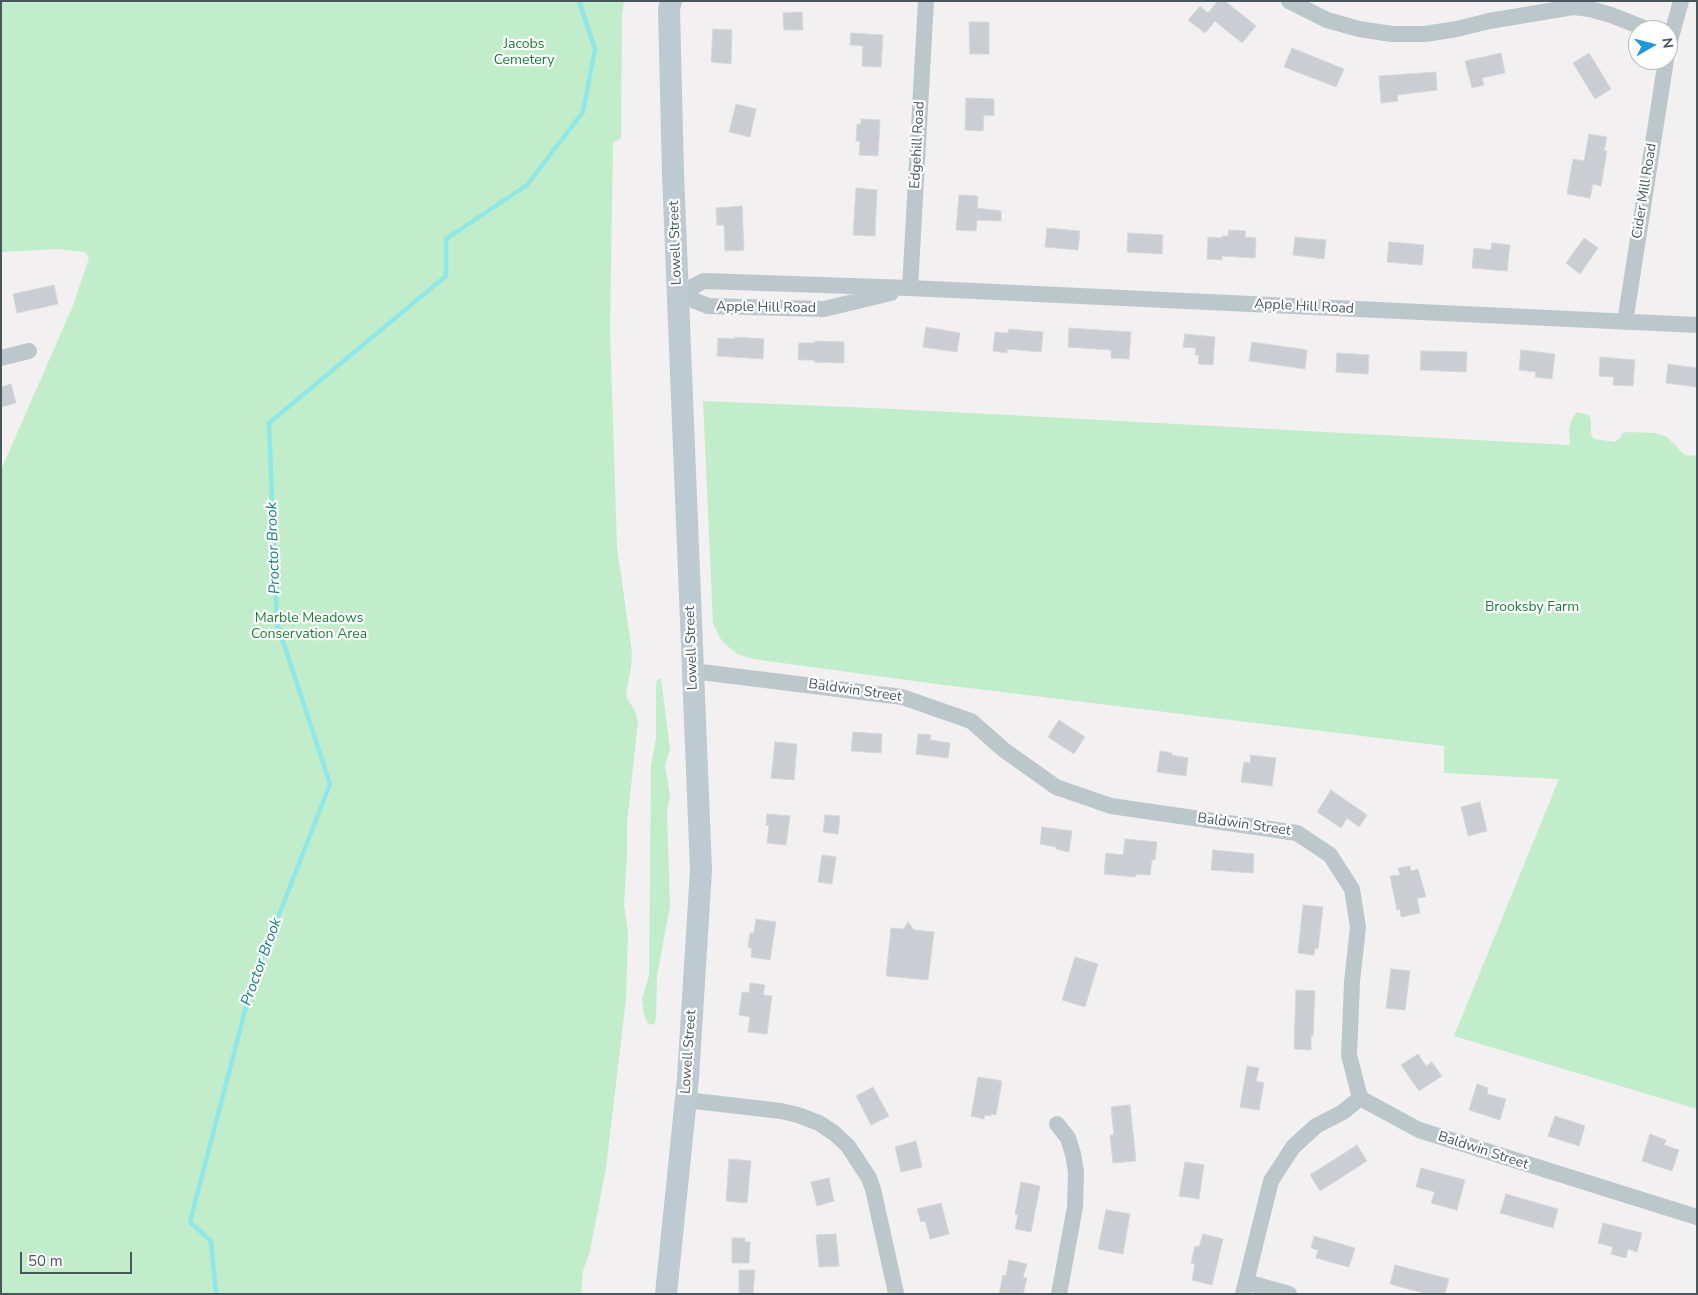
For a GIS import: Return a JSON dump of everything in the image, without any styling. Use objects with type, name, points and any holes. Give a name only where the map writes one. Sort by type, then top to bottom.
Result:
[{"type":"main road","name":"Lowell Street","points":[[666,1294],[686,1100],[701,870],[673,174],[669,9],[671,1]]},
{"type":"street","name":"Edgehill Road","points":[[910,288],[926,1]]},
{"type":"street","points":[[1289,1],[1327,20],[1359,29],[1392,34],[1425,34],[1574,7],[1590,9],[1628,22]]},
{"type":"street","points":[[1675,20],[1681,1]]},
{"type":"street","name":"Cider Mill Road","points":[[1625,322],[1664,70]]},
{"type":"street","name":"Apple Hill Road","points":[[678,294],[704,281],[910,288],[1697,325]]},
{"type":"street","name":"Apple Hill Road","points":[[678,294],[708,306],[824,309],[910,288]]},
{"type":"street","points":[[1,358],[29,351]]},
{"type":"street","name":"Baldwin Street","points":[[693,671],[902,697],[970,722],[1004,750],[1056,787],[1111,806],[1297,833],[1330,854],[1352,889],[1358,927],[1352,982],[1350,1054],[1360,1098],[1419,1130],[1697,1217]]},
{"type":"street","points":[[1289,1294],[1244,1288],[1272,1181],[1293,1147],[1316,1126],[1343,1112],[1360,1098]]},
{"type":"street","points":[[686,1100],[798,1115],[819,1123],[834,1133],[848,1146],[869,1178],[896,1293]]},
{"type":"street","points":[[1057,1124],[1068,1138],[1074,1154],[1076,1172],[1075,1208],[1059,1294]]},
{"type":"green space","name":"Marble Meadows Conservation Area","points":[[1,1],[624,1],[622,16],[621,137],[613,142],[610,330],[617,547],[632,653],[626,694],[638,721],[627,823],[624,904],[628,934],[626,999],[606,1168],[590,1251],[583,1271],[581,1294],[1,1294],[1,470],[72,308],[89,258],[85,252],[58,249],[1,252]]},
{"type":"green space","name":"Brooksby Farm","points":[[703,401],[894,409],[1570,445],[1569,429],[1572,419],[1577,412],[1589,415],[1591,434],[1594,439],[1615,442],[1623,433],[1655,433],[1667,437],[1685,455],[1697,456],[1697,1109],[1454,1036],[1559,779],[1444,773],[1444,746],[936,684],[753,659],[737,654],[720,638],[713,623]]},
{"type":"green space","points":[[661,678],[670,749],[665,765],[670,795],[667,812],[670,906],[657,976],[656,1019],[654,1025],[647,1023],[642,999],[649,976],[651,765],[656,738],[656,683]]},
{"type":"building","points":[[1218,1],[1225,1],[1256,26],[1242,43],[1215,21],[1205,33],[1188,20],[1200,6],[1208,13]]},
{"type":"building","points":[[802,12],[803,30],[784,30],[783,13]]},
{"type":"building","points":[[969,22],[989,22],[989,54],[970,54]]},
{"type":"building","points":[[713,29],[732,30],[731,64],[711,62]]},
{"type":"building","points":[[851,33],[883,35],[881,67],[862,66],[863,46],[850,45]]},
{"type":"building","points":[[1292,48],[1344,69],[1336,87],[1284,67]]},
{"type":"building","points":[[1501,53],[1505,73],[1482,78],[1484,85],[1472,88],[1465,61]]},
{"type":"building","points":[[1589,53],[1611,89],[1595,99],[1573,63]]},
{"type":"building","points":[[1436,72],[1437,90],[1397,95],[1398,101],[1381,103],[1379,76]]},
{"type":"building","points":[[966,98],[994,99],[994,116],[984,115],[983,131],[965,130]]},
{"type":"building","points":[[736,104],[756,109],[750,137],[729,132]]},
{"type":"building","points":[[861,119],[880,120],[878,156],[859,155],[860,141],[856,141],[857,124],[861,124]]},
{"type":"building","points":[[1589,134],[1607,137],[1604,151],[1607,151],[1601,186],[1593,184],[1590,198],[1567,194],[1573,159],[1584,161]]},
{"type":"building","points":[[856,188],[877,190],[875,236],[853,235]]},
{"type":"building","points":[[959,195],[978,196],[977,208],[1001,211],[1001,221],[977,220],[976,231],[956,230]]},
{"type":"building","points":[[742,206],[744,250],[725,251],[724,225],[717,225],[716,208]]},
{"type":"building","points":[[1047,228],[1080,231],[1078,250],[1045,247]]},
{"type":"building","points":[[1229,230],[1246,231],[1245,237],[1256,238],[1255,258],[1222,256],[1222,260],[1207,259],[1208,237],[1222,238],[1222,236],[1228,236]]},
{"type":"building","points":[[1128,233],[1163,235],[1162,254],[1127,252]]},
{"type":"building","points":[[1295,237],[1326,240],[1324,259],[1293,255]]},
{"type":"building","points":[[1584,238],[1598,248],[1580,274],[1566,263]]},
{"type":"building","points":[[1389,242],[1424,245],[1422,265],[1387,262]]},
{"type":"building","points":[[1492,243],[1510,245],[1507,271],[1472,268],[1474,248],[1491,250]]},
{"type":"building","points":[[54,285],[58,304],[17,313],[13,294]]},
{"type":"building","points":[[926,327],[960,333],[957,352],[923,347]]},
{"type":"building","points":[[1069,328],[1131,332],[1129,359],[1111,358],[1111,350],[1068,347]]},
{"type":"building","points":[[1009,329],[1043,332],[1041,352],[1007,349],[1007,353],[993,351],[995,332],[1008,333]]},
{"type":"building","points":[[1185,334],[1215,337],[1213,365],[1198,364],[1199,355],[1195,355],[1196,348],[1183,347]]},
{"type":"building","points":[[735,337],[764,339],[763,359],[717,356],[718,338],[735,339]]},
{"type":"building","points":[[815,341],[844,342],[844,363],[798,360],[799,343],[815,343]]},
{"type":"building","points":[[1252,342],[1307,350],[1305,369],[1249,361]]},
{"type":"building","points":[[1521,350],[1555,354],[1552,379],[1535,377],[1536,372],[1519,370]]},
{"type":"building","points":[[1421,351],[1467,352],[1466,372],[1420,370]]},
{"type":"building","points":[[1337,353],[1369,355],[1368,374],[1336,372]]},
{"type":"building","points":[[1600,357],[1635,360],[1633,386],[1613,385],[1614,377],[1599,376]]},
{"type":"building","points":[[1668,364],[1697,368],[1697,387],[1666,383]]},
{"type":"building","points":[[11,384],[16,403],[1,407],[1,387]]},
{"type":"building","points":[[1059,720],[1085,737],[1074,754],[1048,737]]},
{"type":"building","points":[[853,732],[882,734],[881,753],[851,751]]},
{"type":"building","points":[[918,734],[931,735],[930,740],[950,743],[948,758],[916,754]]},
{"type":"building","points":[[775,742],[797,744],[794,780],[771,778]]},
{"type":"building","points":[[1160,751],[1188,758],[1186,776],[1157,772]]},
{"type":"building","points":[[1251,755],[1276,758],[1272,786],[1241,782],[1244,762],[1250,763]]},
{"type":"building","points":[[1331,790],[1367,815],[1359,827],[1347,818],[1341,828],[1317,812]]},
{"type":"building","points":[[1480,802],[1487,831],[1468,836],[1461,807]]},
{"type":"building","points":[[767,814],[790,816],[786,845],[767,843],[769,826],[766,825]]},
{"type":"building","points":[[825,815],[840,816],[838,834],[823,832]]},
{"type":"building","points":[[1042,827],[1072,831],[1069,852],[1040,844]]},
{"type":"building","points":[[1125,839],[1157,842],[1155,860],[1152,860],[1150,875],[1136,874],[1135,877],[1104,874],[1106,853],[1123,855]]},
{"type":"building","points":[[1213,850],[1254,854],[1253,873],[1211,870]]},
{"type":"building","points":[[822,855],[836,857],[832,884],[818,882]]},
{"type":"building","points":[[1410,866],[1411,871],[1418,869],[1426,897],[1417,898],[1420,913],[1401,917],[1400,909],[1397,910],[1390,876],[1400,875],[1398,868]]},
{"type":"building","points":[[1303,905],[1323,907],[1318,949],[1315,948],[1314,955],[1298,953]]},
{"type":"building","points":[[756,919],[776,922],[770,960],[751,957],[752,948],[748,947],[750,933],[754,933]]},
{"type":"building","points":[[908,922],[914,930],[934,932],[928,980],[886,976],[891,928],[904,929]]},
{"type":"building","points":[[1075,957],[1098,964],[1085,1007],[1062,1000]]},
{"type":"building","points":[[1391,969],[1410,971],[1405,1010],[1386,1008]]},
{"type":"building","points":[[750,983],[765,985],[763,995],[772,996],[767,1034],[748,1032],[750,1017],[739,1015],[742,992],[749,993]]},
{"type":"building","points":[[1296,990],[1315,991],[1311,1050],[1294,1049]]},
{"type":"building","points":[[1418,1054],[1426,1066],[1432,1062],[1442,1076],[1419,1091],[1401,1065]]},
{"type":"building","points":[[1247,1066],[1259,1068],[1256,1081],[1264,1083],[1259,1110],[1240,1107]]},
{"type":"building","points":[[978,1077],[1002,1081],[996,1115],[985,1115],[984,1119],[971,1116]]},
{"type":"building","points":[[1477,1084],[1488,1088],[1487,1094],[1506,1099],[1500,1120],[1469,1110]]},
{"type":"building","points":[[873,1087],[889,1116],[871,1125],[856,1096]]},
{"type":"building","points":[[1130,1105],[1136,1161],[1113,1163],[1110,1135],[1114,1135],[1111,1107]]},
{"type":"building","points":[[1555,1116],[1585,1126],[1579,1146],[1548,1136]]},
{"type":"building","points":[[1650,1134],[1666,1140],[1664,1145],[1679,1150],[1672,1171],[1642,1161]]},
{"type":"building","points":[[916,1141],[922,1167],[901,1172],[895,1147]]},
{"type":"building","points":[[1357,1145],[1367,1161],[1320,1191],[1310,1175]]},
{"type":"building","points":[[729,1159],[751,1161],[747,1203],[726,1201]]},
{"type":"building","points":[[1185,1162],[1204,1165],[1199,1199],[1179,1196]]},
{"type":"building","points":[[1421,1168],[1465,1180],[1457,1210],[1431,1203],[1435,1192],[1416,1187]]},
{"type":"building","points":[[829,1178],[834,1201],[817,1206],[811,1182]]},
{"type":"building","points":[[1021,1182],[1040,1186],[1031,1232],[1015,1229],[1018,1215],[1015,1214]]},
{"type":"building","points":[[1506,1194],[1558,1209],[1553,1228],[1500,1213]]},
{"type":"building","points":[[941,1203],[949,1234],[930,1239],[925,1221],[921,1222],[917,1209]]},
{"type":"building","points":[[1106,1210],[1130,1214],[1123,1254],[1098,1249]]},
{"type":"building","points":[[1603,1223],[1642,1233],[1637,1252],[1628,1249],[1626,1258],[1611,1254],[1613,1247],[1598,1243]]},
{"type":"building","points":[[836,1234],[839,1266],[819,1267],[816,1235]]},
{"type":"building","points":[[1203,1234],[1223,1239],[1212,1285],[1192,1280],[1195,1264],[1191,1263],[1195,1246],[1199,1247]]},
{"type":"building","points":[[1314,1236],[1355,1248],[1349,1267],[1316,1258],[1318,1250],[1311,1248]]},
{"type":"building","points":[[732,1238],[745,1238],[745,1242],[750,1242],[749,1263],[732,1263]]},
{"type":"building","points":[[1009,1260],[1027,1264],[1023,1277],[1027,1278],[1023,1294],[999,1294],[1003,1275],[1006,1276]]},
{"type":"building","points":[[1395,1265],[1449,1279],[1445,1294],[1427,1294],[1390,1284]]},
{"type":"building","points":[[739,1270],[755,1270],[753,1294],[739,1294]]},
{"type":"waterway","name":"Proctor Brook","points":[[216,1294],[211,1241],[190,1222],[252,984],[330,784],[277,623],[269,423],[446,276],[446,239],[527,185],[583,112],[595,49],[579,1]]},
{"type":"park label","name":"Jacobs Cemetery","points":[[524,54]]}]
